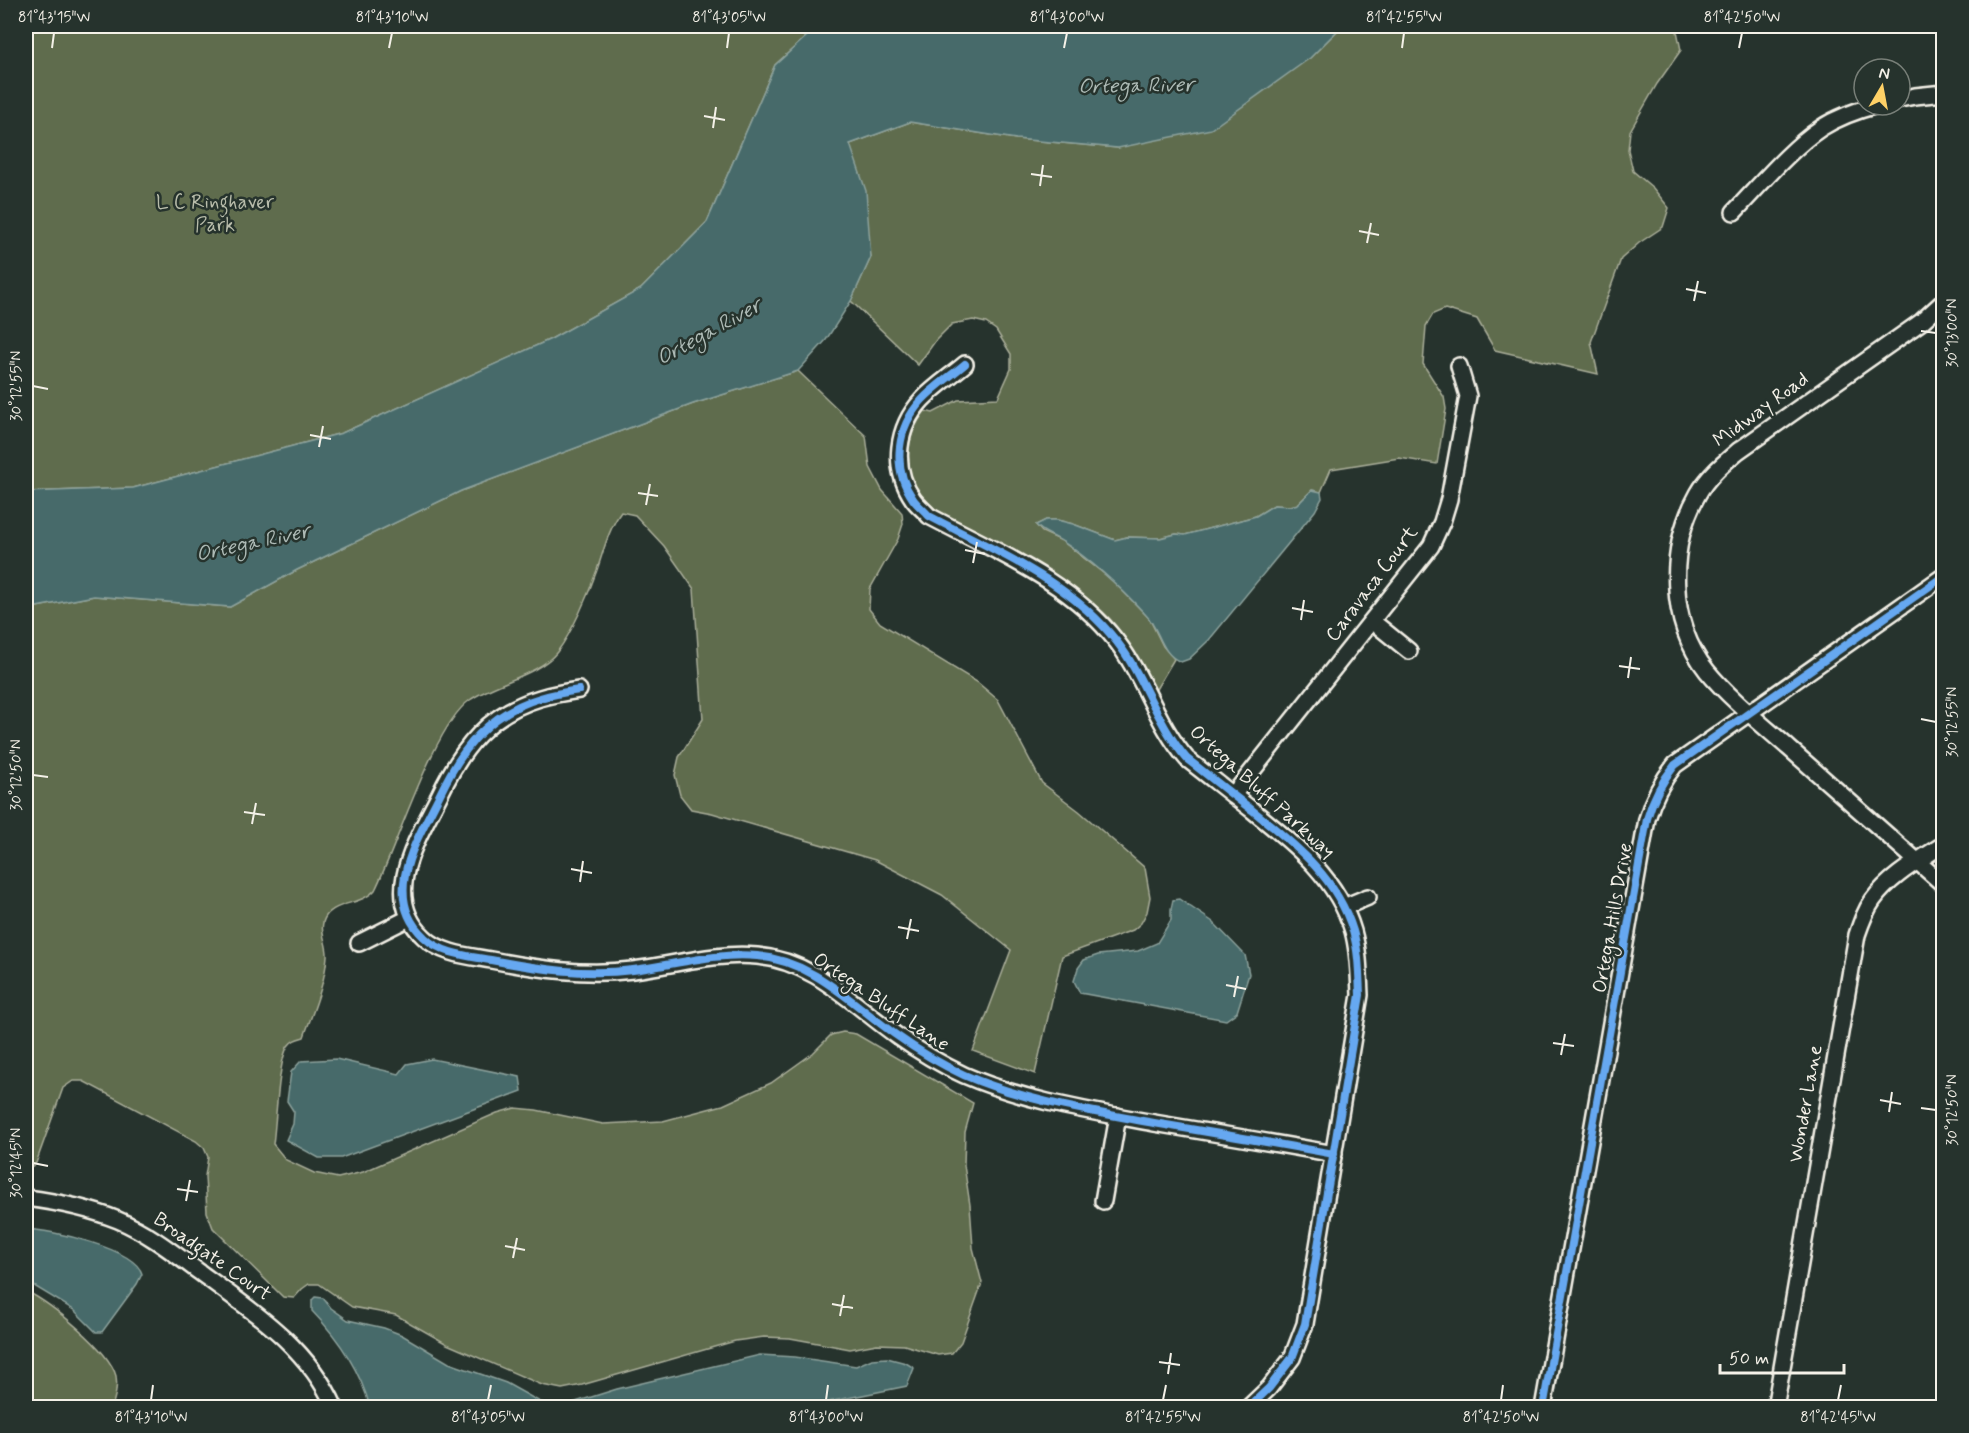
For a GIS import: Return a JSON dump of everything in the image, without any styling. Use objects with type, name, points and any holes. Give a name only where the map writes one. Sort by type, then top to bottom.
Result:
[{"type":"street","points":[[1912,97],[1944,93]]},
{"type":"street","points":[[1734,212],[1774,169],[1820,128],[1852,114]]},
{"type":"street","name":"Midway Road","points":[[1944,301],[1921,322],[1738,450],[1715,470],[1698,493],[1685,525],[1676,569],[1677,595],[1683,622],[1692,646],[1707,670],[1749,712],[1944,885]]},
{"type":"street","name":"Ortega Bluff Parkway","points":[[965,364],[923,399],[907,420],[900,440],[899,463],[903,481],[913,500],[929,516],[1053,583],[1080,603],[1119,644],[1172,741],[1187,759],[1296,845],[1329,881],[1344,907],[1353,932],[1357,951],[1360,995],[1305,1324],[1292,1358],[1269,1388],[1248,1407]]},
{"type":"street","name":"Caravaca Court","points":[[1233,795],[1431,546],[1449,499],[1468,396],[1459,366]]},
{"type":"street","name":"Ortega Hills Drive","points":[[1543,1407],[1647,819],[1653,799],[1663,779],[1675,765],[1944,576]]},
{"type":"street","points":[[1372,621],[1409,651]]},
{"type":"street","name":"Ortega Bluff Lane","points":[[579,690],[539,698],[506,713],[482,730],[462,753],[450,773],[408,861],[403,879],[403,895],[409,918],[423,937],[440,948],[461,955],[543,970],[590,972],[631,970],[728,955],[758,956],[786,962],[811,972],[830,984],[895,1035],[922,1053],[962,1074],[1009,1093],[1048,1103],[1334,1154]]},
{"type":"street","name":"Wonder Lane","points":[[1775,1407],[1857,934],[1873,900],[1884,887],[1944,844]]},
{"type":"street","points":[[1344,907],[1368,897]]},
{"type":"street","points":[[359,943],[409,918]]},
{"type":"street","points":[[1103,1201],[1118,1116]]},
{"type":"street","name":"Broadgate Court","points":[[26,1198],[54,1201],[85,1209],[119,1221],[150,1236],[271,1324],[300,1352],[326,1388],[335,1407]]},
{"type":"green space","name":"L C Ringhaver Park","points":[[26,26],[818,26],[775,65],[707,222],[641,289],[551,339],[342,433],[133,488],[26,492]]},
{"type":"green space","points":[[1342,26],[1676,26],[1681,50],[1657,84],[1630,131],[1628,150],[1633,171],[1653,188],[1669,208],[1663,227],[1639,243],[1621,259],[1591,342],[1598,374],[1495,350],[1477,319],[1445,309],[1433,314],[1426,326],[1423,364],[1444,397],[1446,409],[1437,464],[1399,458],[1331,469],[1321,492],[1312,490],[1298,504],[1274,505],[1256,516],[1185,535],[1176,534],[1160,538],[1127,537],[1115,540],[1057,520],[1046,520],[1036,525],[1042,532],[1062,541],[1112,580],[1149,618],[1163,646],[1174,659],[1155,691],[1125,638],[1102,611],[1073,588],[1042,568],[940,512],[921,495],[915,485],[908,463],[908,452],[914,431],[925,411],[933,413],[958,400],[998,398],[1011,369],[1011,354],[996,330],[986,323],[973,320],[952,324],[936,340],[918,365],[851,301],[871,257],[850,144],[910,122],[1016,139],[1118,148],[1310,58]]},
{"type":"green space","points":[[798,371],[866,436],[870,467],[882,490],[902,513],[903,524],[898,539],[870,589],[869,609],[880,623],[977,682],[998,700],[1042,783],[1079,811],[1145,868],[1150,897],[1147,912],[1141,923],[1133,930],[1062,956],[1035,1074],[973,1051],[1011,950],[942,895],[875,860],[691,809],[680,795],[675,775],[679,757],[703,719],[694,589],[664,546],[635,515],[621,512],[610,533],[580,612],[557,652],[539,667],[470,700],[456,714],[443,734],[417,788],[375,890],[370,895],[336,908],[326,916],[322,926],[327,951],[324,977],[304,1037],[291,1042],[285,1054],[273,1144],[286,1160],[314,1173],[338,1178],[363,1172],[497,1113],[515,1108],[603,1124],[663,1121],[723,1105],[771,1083],[813,1053],[831,1035],[843,1032],[856,1034],[973,1103],[965,1132],[964,1165],[973,1248],[982,1283],[961,1342],[952,1353],[938,1355],[904,1345],[877,1344],[850,1349],[790,1338],[764,1337],[735,1341],[562,1389],[542,1385],[447,1344],[396,1315],[352,1307],[319,1284],[309,1284],[294,1298],[283,1297],[213,1228],[207,1212],[205,1176],[208,1157],[204,1148],[196,1141],[83,1081],[73,1081],[63,1088],[36,1163],[26,1171],[26,609],[94,596],[230,607],[297,570],[461,491],[693,404]]},
{"type":"green space","points":[[26,1291],[63,1316],[91,1340],[111,1365],[116,1376],[112,1407],[26,1407]]},
{"type":"water","name":"Ortega River","points":[[818,26],[1342,26],[1310,58],[1211,129],[1118,148],[1016,139],[910,122],[850,144],[866,191],[871,257],[851,301],[826,340],[798,371],[693,404],[461,491],[297,570],[230,607],[94,596],[26,609],[26,492],[133,488],[342,433],[551,339],[641,289],[707,222],[775,65]]},
{"type":"water","points":[[1312,490],[1321,492],[1322,498],[1315,511],[1209,640],[1189,659],[1181,662],[1164,647],[1151,621],[1117,585],[1074,550],[1036,525],[1046,520],[1057,520],[1115,540],[1127,537],[1160,538],[1176,534],[1185,535],[1256,516],[1274,505],[1298,504]]},
{"type":"water","points":[[1179,899],[1213,922],[1245,955],[1249,974],[1237,1012],[1226,1020],[1080,993],[1074,981],[1078,968],[1084,960],[1098,955],[1138,951],[1157,943],[1171,920],[1173,900]]},
{"type":"water","points":[[336,1059],[399,1074],[407,1064],[432,1059],[520,1077],[522,1091],[341,1158],[319,1158],[286,1140],[293,1124],[294,1112],[287,1101],[291,1072],[301,1061]]},
{"type":"water","points":[[26,1229],[90,1242],[124,1256],[136,1265],[142,1274],[137,1284],[102,1332],[96,1332],[74,1310],[26,1281]]},
{"type":"water","points":[[315,1297],[323,1298],[331,1308],[348,1320],[384,1328],[402,1335],[449,1363],[506,1383],[540,1402],[550,1404],[566,1405],[617,1389],[760,1355],[795,1357],[856,1366],[872,1359],[887,1358],[906,1363],[914,1368],[907,1386],[828,1402],[815,1407],[370,1407],[361,1380],[347,1356],[312,1311],[312,1300]]},
{"type":"cycle path","points":[[965,364],[927,395],[907,422],[902,435],[900,461],[906,487],[913,499],[929,516],[1030,569],[1077,602],[1098,621],[1127,656],[1167,731],[1187,759],[1268,823],[1312,863],[1336,894],[1353,931],[1358,955],[1360,995],[1305,1324],[1292,1358],[1269,1388],[1248,1408]]},
{"type":"cycle path","points":[[1543,1408],[1647,819],[1658,790],[1675,765],[1944,576]]},
{"type":"cycle path","points":[[579,690],[540,698],[506,713],[479,734],[449,777],[414,847],[407,866],[404,885],[405,903],[411,921],[431,943],[447,951],[464,955],[526,966],[579,972],[615,972],[742,955],[778,960],[814,975],[896,1035],[929,1056],[964,1075],[987,1084],[1010,1092],[1081,1109],[1334,1154]]}]
